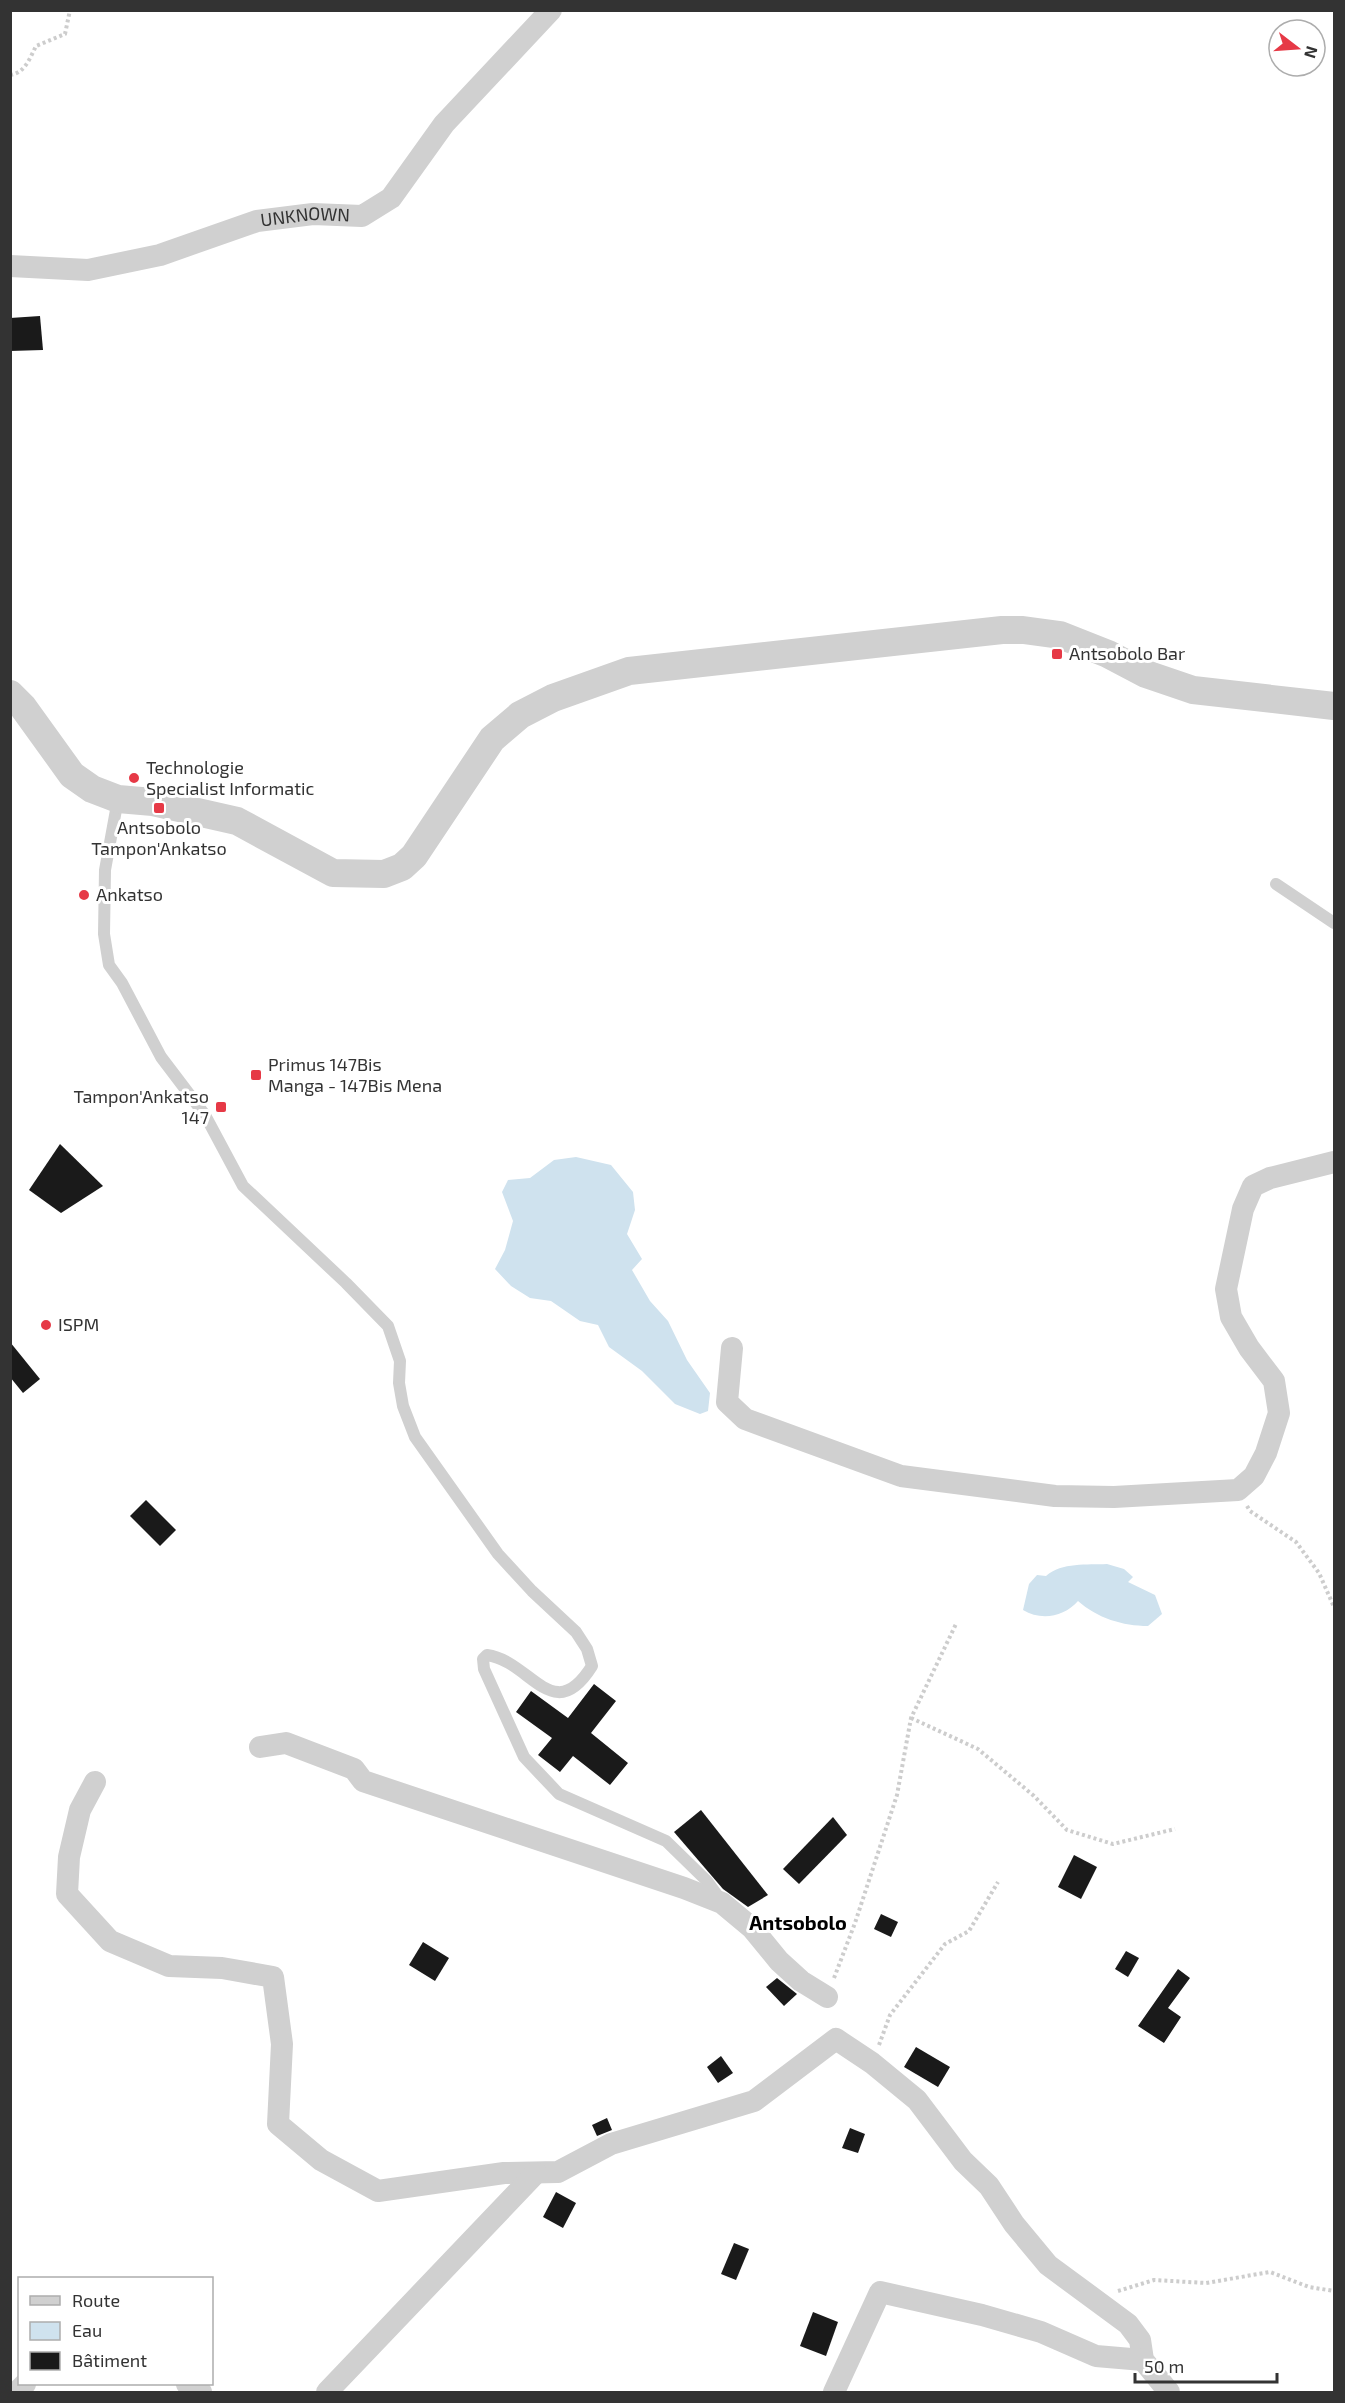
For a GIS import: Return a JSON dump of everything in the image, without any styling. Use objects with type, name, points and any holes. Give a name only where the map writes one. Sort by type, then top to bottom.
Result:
[{"type":"street","name":"UNKNOWN","points":[[10,266],[88,270],[160,255],[257,221],[313,214],[362,216],[391,198],[444,124],[551,10]]},
{"type":"street","points":[[10,694],[23,707],[72,775],[92,789],[118,799],[153,802],[237,821],[333,873],[384,874],[402,867],[414,856],[492,739],[520,715],[553,698],[629,671],[1002,630],[1023,630],[1060,636],[1108,654],[1146,674],[1193,690],[1335,706]]},
{"type":"street","points":[[732,1348],[728,1402],[745,1419],[901,1476],[1055,1496],[1114,1497],[1238,1490],[1254,1476],[1266,1453],[1279,1413],[1274,1381],[1249,1348],[1231,1317],[1226,1289],[1243,1209],[1253,1186],[1270,1178],[1335,1162]]},
{"type":"street","points":[[260,1747],[286,1743],[354,1769],[363,1781],[684,1888],[722,1903],[752,1928],[779,1961],[801,1981],[826,1997]]},
{"type":"street","points":[[95,1782],[80,1810],[69,1857],[67,1894],[110,1941],[169,1966],[222,1968],[273,1977],[282,2044],[278,2124],[321,2160],[378,2191],[504,2173],[558,2172],[611,2144],[754,2101],[836,2038],[918,2100],[963,2161],[988,2186],[1014,2224],[1048,2265],[1128,2324],[1140,2340],[1143,2360],[1169,2392]]},
{"type":"street","points":[[327,2392],[536,2173]]},
{"type":"street","points":[[834,2392],[880,2292],[982,2315],[1041,2332],[1096,2356],[1143,2360]]},
{"type":"lane","points":[[118,799],[105,870],[104,934],[109,965],[122,983],[161,1057],[206,1114],[243,1186],[388,1326],[400,1361],[399,1383],[403,1406],[415,1437],[498,1554],[532,1592],[576,1632],[587,1649],[592,1666],[583,1680],[573,1690],[558,1693],[538,1684],[496,1656],[487,1655],[483,1659],[484,1669],[524,1757],[559,1794],[666,1841],[707,1881],[722,1903]]},
{"type":"lane","points":[[1276,884],[1335,923]]},
{"type":"path","points":[[10,75],[15,75],[25,68],[36,46],[65,34],[70,10]]},
{"type":"path","points":[[1238,1490],[1250,1511],[1296,1542],[1319,1573],[1335,1606]]},
{"type":"path","points":[[826,1997],[855,1923],[897,1795],[911,1718],[956,1624]]},
{"type":"path","points":[[911,1718],[978,1749],[1034,1796],[1067,1830],[1113,1844],[1174,1829]]},
{"type":"path","points":[[872,2063],[890,2015],[945,1944],[969,1931],[998,1882]]},
{"type":"path","points":[[1095,2298],[1154,2280],[1206,2283],[1270,2272],[1309,2287],[1335,2291]]},
{"type":"water","points":[[576,1157],[611,1165],[633,1192],[635,1210],[627,1234],[642,1259],[632,1270],[650,1301],[668,1321],[687,1360],[710,1393],[708,1411],[700,1414],[675,1404],[642,1371],[609,1347],[598,1325],[580,1321],[551,1301],[530,1298],[511,1286],[495,1269],[505,1250],[513,1221],[502,1192],[508,1180],[530,1178],[554,1160]]},
{"type":"water","points":[[1107,1564],[1124,1569],[1133,1577],[1128,1582],[1155,1595],[1162,1614],[1148,1626],[1111,1620],[1093,1612],[1078,1601],[1066,1611],[1052,1616],[1037,1615],[1023,1610],[1029,1584],[1037,1575],[1046,1576],[1067,1566]]},
{"type":"building","points":[[40,316],[43,350],[10,351],[10,318]]},
{"type":"building","points":[[60,1144],[103,1186],[61,1213],[29,1190]]},
{"type":"building","points":[[10,1342],[40,1379],[23,1393],[10,1377]]},
{"type":"building","points":[[146,1500],[176,1530],[160,1546],[130,1516]]},
{"type":"building","points":[[594,1684],[616,1701],[591,1733],[628,1763],[610,1785],[573,1756],[560,1772],[538,1755],[552,1738],[516,1712],[531,1691],[568,1718]]},
{"type":"building","points":[[701,1810],[768,1895],[748,1907],[723,1889],[674,1832]]},
{"type":"building","points":[[833,1817],[847,1835],[799,1884],[783,1869]]},
{"type":"building","points":[[1074,1855],[1097,1867],[1081,1899],[1058,1887]]},
{"type":"building","points":[[881,1914],[898,1922],[891,1937],[874,1929]]},
{"type":"building","points":[[423,1942],[449,1958],[435,1981],[409,1965]]},
{"type":"building","points":[[1126,1951],[1139,1958],[1128,1977],[1115,1969]]},
{"type":"building","points":[[1178,1969],[1190,1978],[1168,2008],[1181,2017],[1164,2043],[1138,2026]]},
{"type":"building","points":[[777,1978],[797,1994],[784,2006],[766,1987]]},
{"type":"building","points":[[916,2047],[950,2067],[938,2087],[904,2067]]},
{"type":"building","points":[[721,2056],[733,2073],[718,2083],[707,2067]]},
{"type":"building","points":[[607,2118],[612,2130],[597,2136],[592,2125]]},
{"type":"building","points":[[850,2128],[865,2134],[858,2153],[842,2148]]},
{"type":"building","points":[[556,2192],[576,2203],[563,2228],[543,2217]]},
{"type":"building","points":[[734,2243],[749,2249],[736,2280],[721,2274]]},
{"type":"building","points":[[813,2312],[838,2322],[826,2356],[800,2346]]},
{"type":"place","name":"Antsobolo Bar","points":[[1057,654]]},
{"type":"place","name":"Technologie Specialist Informatic","points":[[134,778]]},
{"type":"place","name":"Antsobolo Tampon'Ankatso","points":[[159,808]]},
{"type":"place","name":"Ankatso","points":[[84,895]]},
{"type":"place","name":"Primus 147Bis Manga - 147Bis Mena","points":[[256,1075]]},
{"type":"place","name":"Tampon'Ankatso 147","points":[[221,1107]]},
{"type":"place","name":"ISPM","points":[[46,1325]]},
{"type":"district","name":"Antsobolo","points":[[798,1923]]}]
